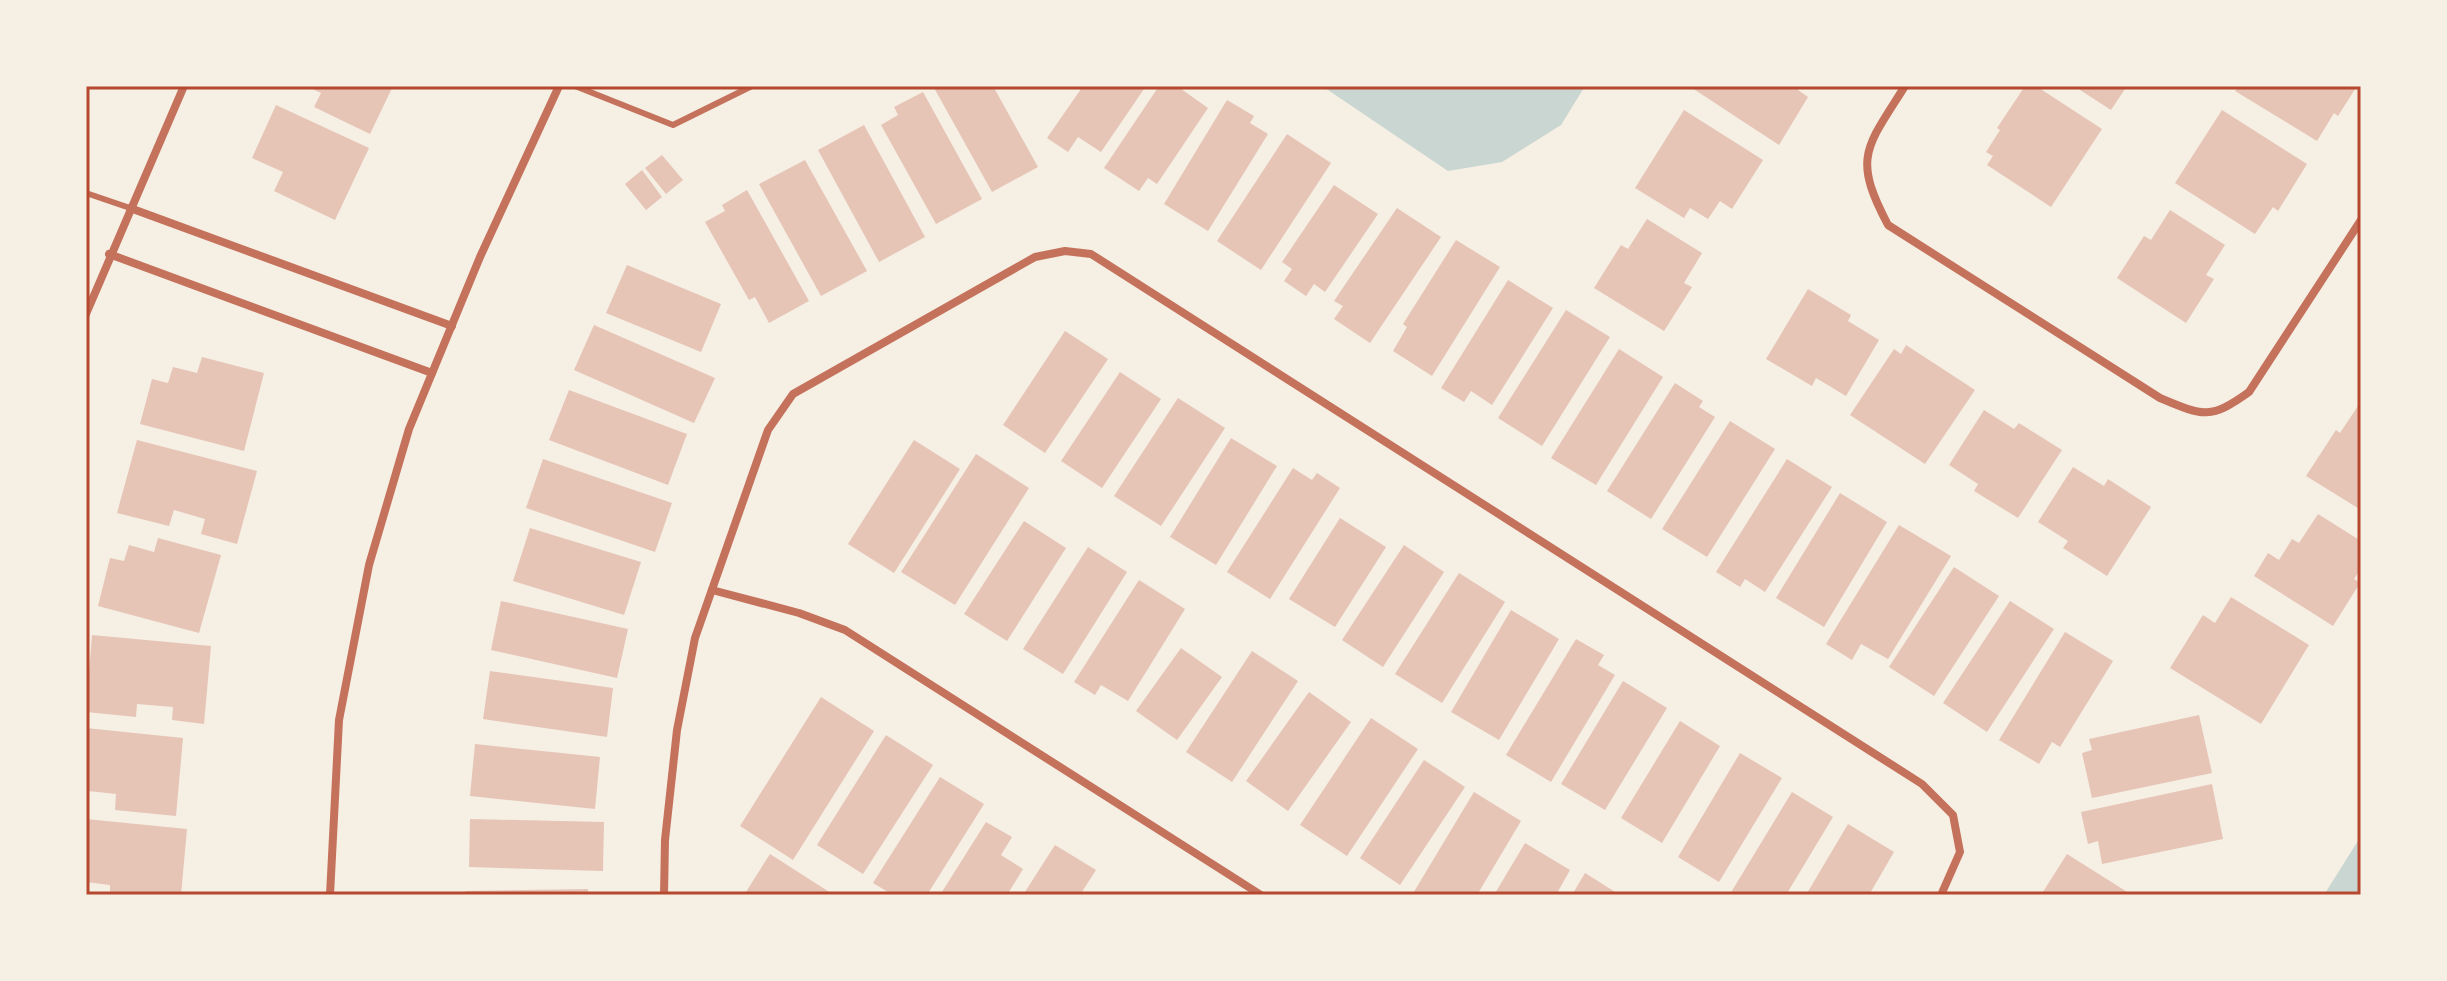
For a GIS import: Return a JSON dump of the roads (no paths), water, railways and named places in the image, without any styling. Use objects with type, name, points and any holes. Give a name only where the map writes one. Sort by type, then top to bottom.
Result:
[{"type":"street","points":[[86,314],[109,254],[184,86]]},
{"type":"street","points":[[330,895],[329,865],[342,704],[369,565],[409,429],[559,86]]},
{"type":"street","points":[[1905,86],[1865,155],[1870,192],[1888,225],[2160,398],[2194,413],[2222,411],[2249,392],[2361,220]]},
{"type":"street","points":[[130,208],[452,326]]},
{"type":"street","points":[[664,895],[665,840],[677,730],[695,638],[768,430],[793,394],[1035,257],[1065,251],[1091,254],[1922,784],[1953,815],[1960,852],[1941,895]]},
{"type":"street","points":[[109,254],[432,373]]},
{"type":"street","points":[[712,590],[799,613],[845,630],[1261,895]]},
{"type":"lane","points":[[575,86],[673,125],[752,86]]},
{"type":"lane","points":[[86,193],[130,208]]}]
